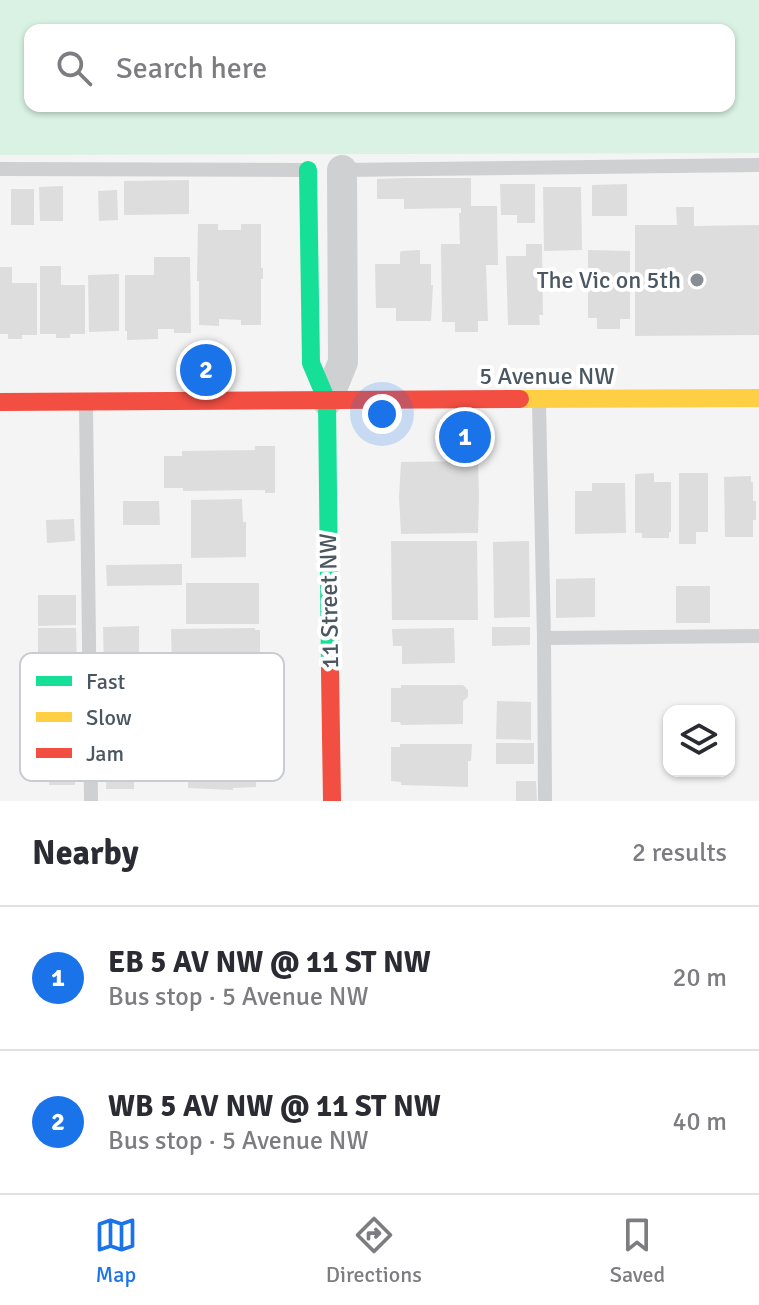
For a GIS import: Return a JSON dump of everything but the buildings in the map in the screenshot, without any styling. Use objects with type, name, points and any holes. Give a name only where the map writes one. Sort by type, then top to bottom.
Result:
[{"type":"street","name":"11 Street NW","points":[[308,170],[311,363],[327,401],[332,801]]},
{"type":"street","name":"11 Street NW","points":[[327,401],[343,362],[342,170]]},
{"type":"street","name":"5 Avenue NW","points":[[0,402],[759,398]]},
{"type":"lane","points":[[0,169],[342,170],[759,165]]},
{"type":"lane","points":[[539,400],[545,801]]},
{"type":"lane","points":[[86,402],[89,653]]},
{"type":"lane","points":[[544,638],[759,636]]},
{"type":"lane","points":[[91,781],[91,801]]},
{"type":"green space","points":[[0,0],[759,0],[759,153],[0,155]]},
{"type":"traffic: fast","points":[[308,170],[311,363],[327,401],[330,671]]},
{"type":"traffic: slow","points":[[520,399],[759,398]]},
{"type":"traffic: jam","points":[[0,402],[520,399]]},
{"type":"traffic: jam","points":[[330,671],[332,801]]},
{"type":"place","name":"The Vic on 5th","points":[[697,280]]},
{"type":"place","name":"WB 5 AV NW @ 11 ST NW","points":[[206,370]]},
{"type":"place","name":"EB 5 AV NW @ 11 ST NW","points":[[465,437]]}]
